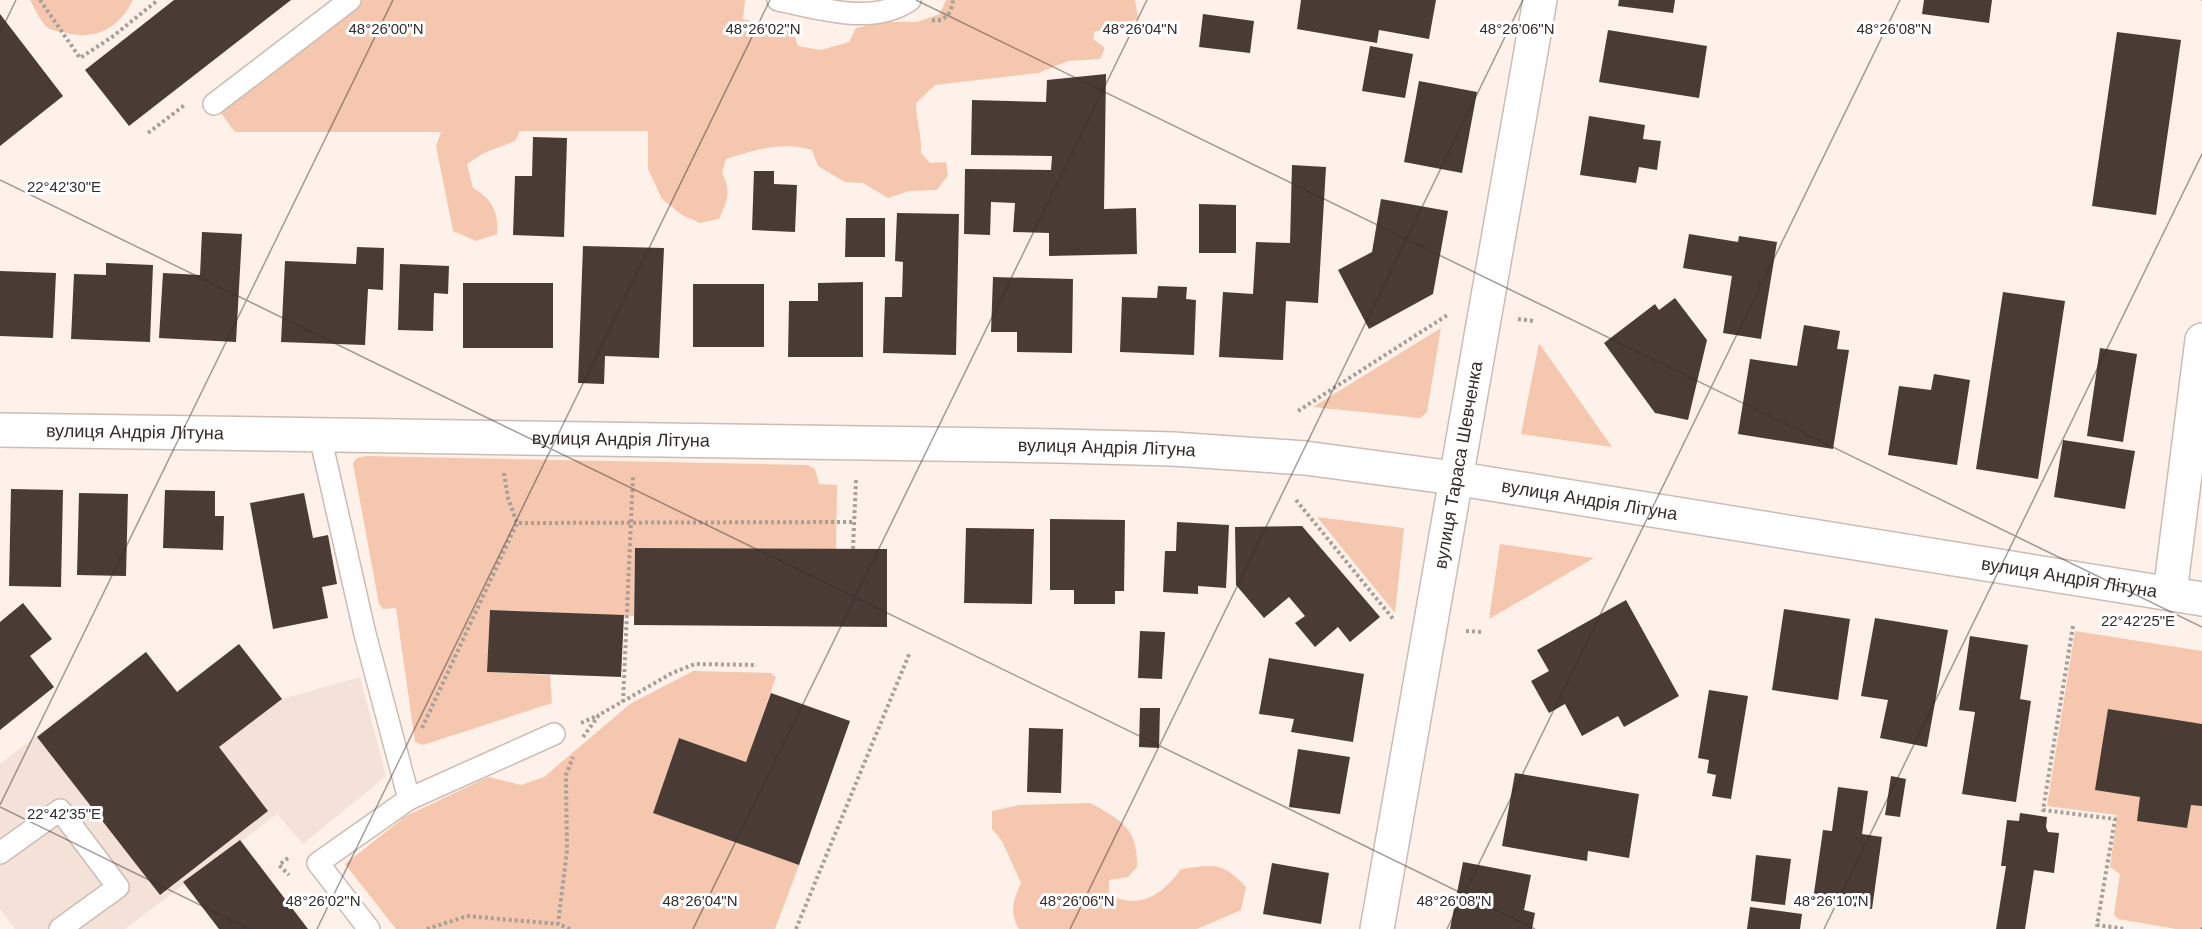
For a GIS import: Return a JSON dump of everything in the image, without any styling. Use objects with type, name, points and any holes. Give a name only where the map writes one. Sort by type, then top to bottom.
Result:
[{"type":"street","name":"вулиця Тараса Шевченка","points":[[1377,929],[1454,478],[1540,0]]},
{"type":"street","points":[[2170,593],[2202,340]]},
{"type":"street","name":"вулиця Андрія Літуна","points":[[0,430],[1162,449],[1305,458],[1454,478],[2202,598]]},
{"type":"lane","points":[[214,104],[350,0]]},
{"type":"lane","points":[[778,0],[856,14],[901,6],[910,0]]},
{"type":"lane","points":[[320,436],[365,634],[409,799]]},
{"type":"lane","points":[[369,929],[318,863],[409,799],[554,734]]},
{"type":"lane","points":[[0,854],[60,810],[117,887],[60,929]]},
{"type":"path","points":[[40,0],[80,58],[112,37],[158,0]]},
{"type":"path","points":[[1298,411],[1456,310]]},
{"type":"path","points":[[402,772],[517,523],[508,498],[504,473]]},
{"type":"path","points":[[623,702],[633,476]]},
{"type":"path","points":[[853,549],[856,480]]},
{"type":"path","points":[[1296,500],[1397,623],[1482,632]]},
{"type":"path","points":[[517,523],[854,522]]},
{"type":"path","points":[[2073,626],[2043,810],[2115,819],[2097,926],[2126,929]]},
{"type":"path","points":[[796,929],[910,652]]},
{"type":"path","points":[[577,745],[599,715],[672,673],[695,664],[757,664]]},
{"type":"path","points":[[558,924],[567,850],[566,775],[573,755]]},
{"type":"path","points":[[427,929],[467,916],[558,924],[570,929]]},
{"type":"shaded area","points":[[30,0],[133,0],[120,19],[105,30],[96,34],[77,35],[52,30],[45,26]]},
{"type":"shaded area","points":[[350,0],[745,0],[743,19],[786,28],[793,31],[798,46],[821,50],[849,42],[856,28],[885,22],[917,22],[940,14],[946,0],[1135,0],[1138,18],[1117,31],[1095,31],[1093,39],[1105,48],[1100,59],[1068,61],[1038,73],[935,85],[916,103],[921,153],[930,163],[946,162],[948,175],[937,190],[909,191],[888,198],[863,183],[845,182],[818,166],[812,150],[790,146],[769,148],[726,159],[722,173],[728,191],[724,207],[719,219],[700,223],[682,215],[662,199],[648,169],[648,131],[520,131],[515,141],[484,153],[467,164],[473,188],[493,207],[497,219],[497,234],[476,241],[453,231],[436,146],[441,132],[235,132],[214,104]]},
{"type":"shaded area","points":[[1441,328],[1427,412],[1420,418],[1313,407]]},
{"type":"shaded area","points":[[1539,343],[1612,447],[1521,434]]},
{"type":"shaded area","points":[[367,456],[808,465],[815,469],[819,484],[837,485],[836,549],[635,548],[634,616],[490,610],[487,672],[550,675],[552,703],[423,745],[415,742],[396,608],[383,609],[379,604],[353,463],[357,458]]},
{"type":"shaded area","points":[[1317,517],[1404,528],[1395,613]]},
{"type":"shaded area","points":[[1500,544],[1594,558],[1489,619]]},
{"type":"shaded area","points":[[2075,631],[2202,651],[2202,929],[2176,929],[2118,919],[2114,914],[2120,874],[2110,867],[2117,815],[2047,806]]},
{"type":"shaded area","points":[[239,644],[282,699],[360,677],[386,776],[303,844],[277,814],[125,929],[15,929],[0,909],[0,764],[146,652],[177,691]]},
{"type":"shaded area","points":[[693,671],[771,673],[776,677],[746,762],[679,738],[653,813],[799,865],[775,929],[396,929],[345,864],[406,816],[488,777],[521,785],[544,777],[630,704]]},
{"type":"shaded area","points":[[1090,803],[1119,820],[1126,827],[1131,834],[1137,854],[1137,867],[1128,877],[1109,880],[1109,894],[1120,899],[1141,900],[1167,886],[1181,869],[1210,866],[1230,873],[1246,887],[1241,910],[1197,929],[1019,929],[1014,917],[1013,906],[1021,883],[1002,841],[992,829],[992,811],[1019,805]]},
{"type":"building","points":[[174,0],[291,0],[129,126],[85,70]]},
{"type":"building","points":[[1301,0],[1436,0],[1429,39],[1379,30],[1377,43],[1297,29]]},
{"type":"building","points":[[1619,0],[1675,0],[1673,13],[1618,6]]},
{"type":"building","points":[[1924,0],[1992,0],[1989,23],[1922,14]]},
{"type":"building","points":[[0,14],[63,96],[0,146]]},
{"type":"building","points":[[1203,14],[1254,21],[1250,53],[1199,47]]},
{"type":"building","points":[[1608,30],[1707,46],[1699,98],[1599,82]]},
{"type":"building","points":[[2117,32],[2181,40],[2156,215],[2092,206]]},
{"type":"building","points":[[1370,46],[1413,54],[1405,98],[1362,91]]},
{"type":"building","points":[[1106,74],[1104,209],[1136,208],[1137,254],[1049,256],[1049,233],[1013,232],[1015,203],[991,202],[990,235],[964,234],[965,169],[1051,170],[1052,156],[971,155],[972,100],[1046,102],[1047,80]]},
{"type":"building","points":[[1419,81],[1477,92],[1462,173],[1404,162]]},
{"type":"building","points":[[1589,116],[1645,125],[1643,139],[1661,141],[1657,170],[1639,167],[1636,183],[1580,175]]},
{"type":"building","points":[[533,137],[567,138],[564,237],[513,235],[515,176],[532,176]]},
{"type":"building","points":[[1292,165],[1326,167],[1318,303],[1286,301],[1283,360],[1219,357],[1223,292],[1253,294],[1256,242],[1290,243]]},
{"type":"building","points":[[754,171],[774,171],[774,184],[797,185],[795,232],[752,230]]},
{"type":"building","points":[[1381,199],[1448,211],[1433,294],[1369,329],[1338,270],[1372,252]]},
{"type":"building","points":[[1199,204],[1236,205],[1236,253],[1199,253]]},
{"type":"building","points":[[897,213],[959,214],[956,355],[883,353],[885,297],[902,297],[903,262],[895,261]]},
{"type":"building","points":[[846,218],[885,218],[885,257],[845,257]]},
{"type":"building","points":[[202,232],[242,234],[236,342],[159,338],[163,273],[200,275]]},
{"type":"building","points":[[1689,234],[1738,242],[1739,236],[1777,242],[1761,339],[1723,333],[1732,276],[1683,268]]},
{"type":"building","points":[[583,246],[664,248],[659,358],[605,356],[604,384],[578,383]]},
{"type":"building","points":[[357,247],[384,248],[383,290],[368,289],[365,345],[281,342],[285,261],[356,264]]},
{"type":"building","points":[[106,263],[153,265],[150,342],[71,339],[74,274],[106,275]]},
{"type":"building","points":[[400,264],[449,266],[448,294],[434,293],[433,331],[398,330]]},
{"type":"building","points":[[0,271],[56,273],[53,338],[0,336]]},
{"type":"building","points":[[993,277],[1073,279],[1072,353],[1017,352],[1017,332],[991,332]]},
{"type":"building","points":[[863,282],[863,357],[788,357],[789,301],[818,301],[818,283]]},
{"type":"building","points":[[463,283],[553,283],[553,348],[463,348]]},
{"type":"building","points":[[693,284],[764,284],[764,347],[693,347]]},
{"type":"building","points":[[1158,286],[1187,287],[1186,299],[1196,300],[1194,355],[1120,352],[1122,297],[1157,298]]},
{"type":"building","points":[[2003,292],[2065,301],[2038,479],[1976,469]]},
{"type":"building","points":[[1675,298],[1707,340],[1688,420],[1655,413],[1604,343],[1655,304],[1659,310]]},
{"type":"building","points":[[1804,325],[1840,331],[1837,349],[1849,350],[1833,449],[1738,434],[1750,359],[1797,366]]},
{"type":"building","points":[[2100,348],[2137,354],[2123,442],[2087,436]]},
{"type":"building","points":[[1934,374],[1970,380],[1957,465],[1888,455],[1899,386],[1931,390]]},
{"type":"building","points":[[2063,440],[2135,451],[2125,509],[2054,497]]},
{"type":"building","points":[[11,489],[63,490],[61,587],[9,586]]},
{"type":"building","points":[[165,490],[215,491],[215,516],[224,516],[223,550],[163,548]]},
{"type":"building","points":[[79,493],[128,494],[126,576],[77,575]]},
{"type":"building","points":[[304,493],[313,538],[328,535],[337,584],[322,587],[328,618],[273,629],[250,503]]},
{"type":"building","points":[[1050,519],[1125,520],[1124,591],[1115,591],[1115,604],[1074,604],[1074,590],[1050,590]]},
{"type":"building","points":[[1177,522],[1229,525],[1226,588],[1198,586],[1198,594],[1163,592],[1165,551],[1176,551]]},
{"type":"building","points":[[1302,526],[1380,617],[1350,642],[1338,627],[1315,647],[1295,623],[1305,616],[1289,597],[1264,618],[1236,585],[1235,527]]},
{"type":"building","points":[[966,528],[1034,529],[1032,604],[964,603]]},
{"type":"building","points":[[635,548],[887,549],[887,627],[634,625]]},
{"type":"building","points":[[1626,600],[1679,696],[1624,727],[1618,716],[1582,736],[1565,704],[1549,713],[1531,681],[1549,671],[1537,650]]},
{"type":"building","points":[[23,603],[52,639],[30,656],[54,687],[0,730],[0,622]]},
{"type":"building","points":[[1784,609],[1850,619],[1838,700],[1772,690]]},
{"type":"building","points":[[490,610],[624,615],[621,677],[487,672]]},
{"type":"building","points":[[1875,618],[1948,630],[1927,747],[1880,738],[1888,700],[1861,696]]},
{"type":"building","points":[[1140,631],[1165,632],[1162,679],[1138,678]]},
{"type":"building","points":[[1970,636],[2028,645],[2020,699],[2031,701],[2016,802],[1962,794],[1975,712],[1959,710]]},
{"type":"building","points":[[239,644],[282,699],[219,747],[268,811],[160,895],[37,737],[146,652],[177,692]]},
{"type":"building","points":[[1269,658],[1364,674],[1353,742],[1291,732],[1294,719],[1259,714]]},
{"type":"building","points":[[1709,690],[1748,696],[1731,799],[1712,796],[1716,775],[1707,773],[1709,760],[1698,758]]},
{"type":"building","points":[[771,693],[850,721],[799,865],[653,813],[679,738],[746,762]]},
{"type":"building","points":[[1140,708],[1160,708],[1159,748],[1139,747]]},
{"type":"building","points":[[2108,709],[2202,724],[2202,806],[2191,805],[2187,828],[2137,821],[2140,797],[2095,790]]},
{"type":"building","points":[[1029,728],[1063,729],[1061,793],[1027,792]]},
{"type":"building","points":[[1298,749],[1350,757],[1340,814],[1289,807]]},
{"type":"building","points":[[1515,773],[1639,794],[1629,858],[1588,851],[1587,861],[1502,846]]},
{"type":"building","points":[[1891,776],[1906,779],[1900,817],[1885,815]]},
{"type":"building","points":[[1838,787],[1868,791],[1862,834],[1882,837],[1872,909],[1813,900],[1823,830],[1832,831]]},
{"type":"building","points":[[2020,813],[2047,817],[2048,832],[2059,833],[2054,873],[2034,870],[2025,929],[1996,929],[2006,866],[2001,866],[2007,820],[2019,821]]},
{"type":"building","points":[[240,840],[308,929],[219,929],[183,882]]},
{"type":"building","points":[[1756,855],[1791,859],[1785,905],[1751,901]]},
{"type":"building","points":[[1463,862],[1531,875],[1524,910],[1535,913],[1532,929],[1450,929]]},
{"type":"building","points":[[1272,863],[1329,873],[1321,924],[1263,914]]},
{"type":"building","points":[[1750,907],[1802,914],[1800,929],[1747,929]]}]
